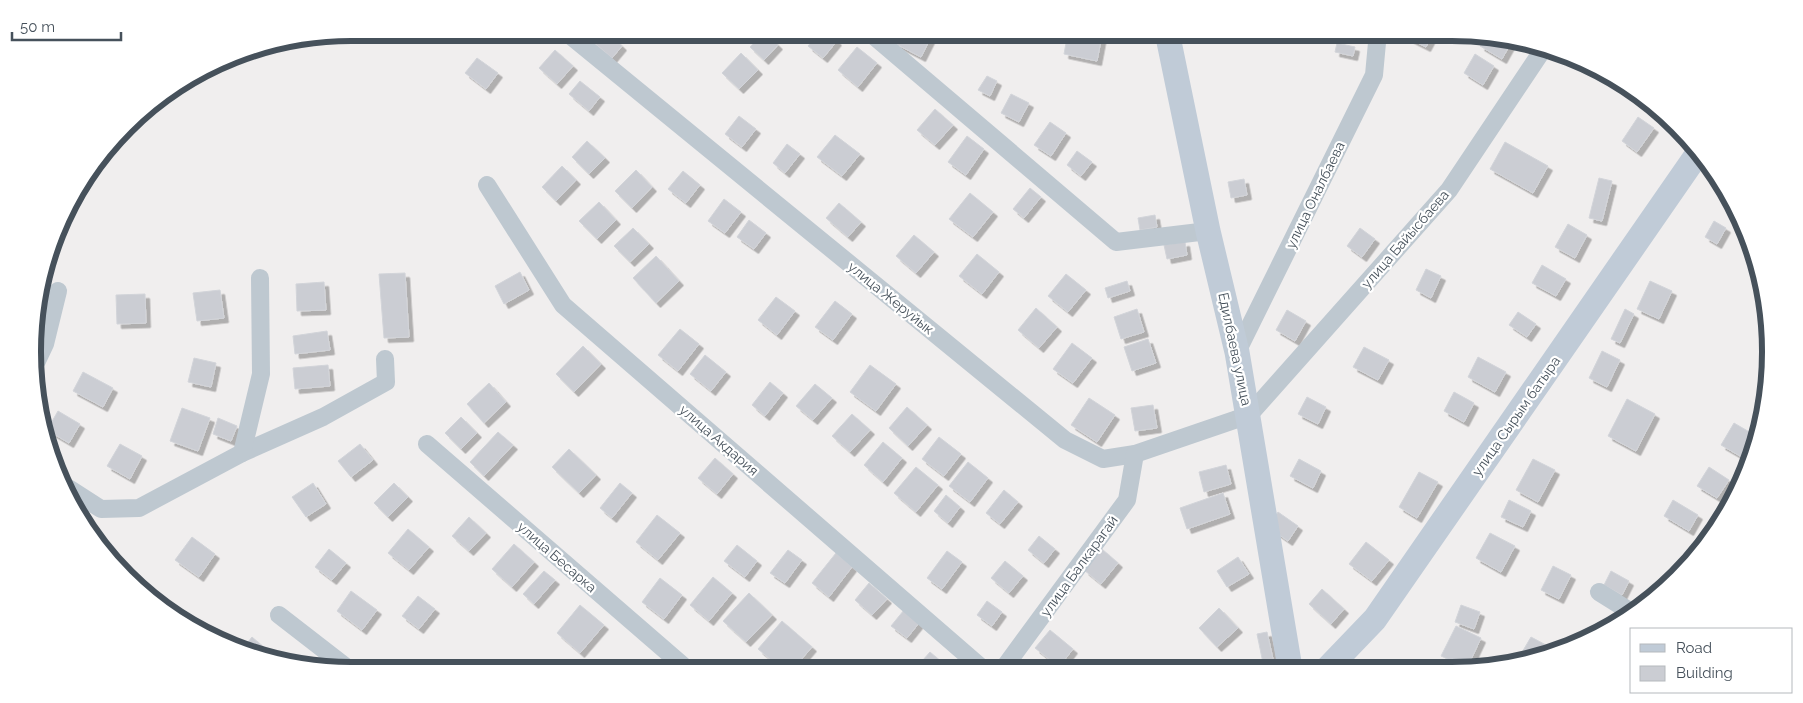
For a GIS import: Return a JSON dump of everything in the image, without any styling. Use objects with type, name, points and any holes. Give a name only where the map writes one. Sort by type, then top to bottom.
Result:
[{"type":"street","name":"улица Жеруйык","points":[[577,41],[1065,440],[1103,459],[1135,454],[1249,415]]},
{"type":"street","points":[[880,41],[1116,242],[1208,231]]},
{"type":"street","name":"Едилбаева улица","points":[[1168,41],[1208,231],[1238,352],[1289,662]]},
{"type":"street","name":"улица Оналбаева","points":[[1238,352],[1374,74],[1377,41]]},
{"type":"street","name":"улица Байысбаева","points":[[1249,415],[1449,190],[1540,54]]},
{"type":"street","name":"улица Сырым батыра","points":[[1334,662],[1375,619],[1694,158]]},
{"type":"street","name":"улица Акдария","points":[[486,185],[563,306],[975,662]]},
{"type":"street","points":[[242,453],[261,374],[260,278]]},
{"type":"street","points":[[41,352],[45,344],[58,290]]},
{"type":"street","points":[[75,492],[101,509],[139,508],[242,453],[323,417],[386,382],[386,359]]},
{"type":"street","name":"улица Бесарка","points":[[427,444],[679,662]]},
{"type":"street","name":"улица Балкарагай","points":[[1008,662],[1127,500],[1135,454]]},
{"type":"street","points":[[1599,592],[1625,608]]},
{"type":"street","points":[[279,615],[339,661]]},
{"type":"building","points":[[592,41],[617,41],[622,46],[612,58]]},
{"type":"building","points":[[756,41],[774,41],[778,45],[764,60],[750,47]]},
{"type":"building","points":[[812,41],[837,41],[823,58],[808,46]]},
{"type":"building","points":[[898,41],[929,41],[921,57],[896,44]]},
{"type":"building","points":[[1066,41],[1101,41],[1097,61],[1064,54]]},
{"type":"building","points":[[1414,41],[1429,41],[1426,47]]},
{"type":"building","points":[[1337,43],[1355,47],[1353,56],[1335,52]]},
{"type":"building","points":[[1482,43],[1509,47],[1502,59],[1480,46]]},
{"type":"building","points":[[857,47],[877,63],[858,87],[838,70]]},
{"type":"building","points":[[555,50],[573,66],[557,84],[539,68]]},
{"type":"building","points":[[741,53],[758,70],[739,89],[722,73]]},
{"type":"building","points":[[1475,54],[1494,66],[1483,85],[1464,73]]},
{"type":"building","points":[[477,58],[498,73],[486,89],[465,73]]},
{"type":"building","points":[[987,76],[997,81],[990,96],[978,90]]},
{"type":"building","points":[[580,81],[600,97],[589,111],[569,94]]},
{"type":"building","points":[[1011,94],[1029,103],[1019,122],[1001,113]]},
{"type":"building","points":[[935,109],[953,125],[935,145],[917,130]]},
{"type":"building","points":[[739,116],[756,129],[742,147],[725,134]]},
{"type":"building","points":[[1638,117],[1654,128],[1637,152],[1622,141]]},
{"type":"building","points":[[1050,122],[1066,133],[1051,156],[1034,145]]},
{"type":"building","points":[[835,135],[860,154],[842,176],[817,157]]},
{"type":"building","points":[[967,136],[984,149],[966,175],[948,162]]},
{"type":"building","points":[[587,141],[605,158],[589,174],[572,157]]},
{"type":"building","points":[[1505,142],[1548,166],[1533,193],[1490,169]]},
{"type":"building","points":[[787,144],[800,154],[785,173],[773,163]]},
{"type":"building","points":[[1077,151],[1092,162],[1081,176],[1067,165]]},
{"type":"building","points":[[562,166],[576,180],[556,201],[542,187]]},
{"type":"building","points":[[636,170],[652,187],[632,208],[615,191]]},
{"type":"building","points":[[683,171],[700,185],[686,203],[668,189]]},
{"type":"building","points":[[1599,178],[1612,181],[1602,221],[1589,218]]},
{"type":"building","points":[[1244,179],[1247,195],[1231,198],[1228,182]]},
{"type":"building","points":[[1030,188],[1041,197],[1024,218],[1013,209]]},
{"type":"building","points":[[970,193],[993,212],[973,237],[949,219]]},
{"type":"building","points":[[724,199],[741,212],[725,233],[708,221]]},
{"type":"building","points":[[599,202],[616,220],[597,239],[579,221]]},
{"type":"building","points":[[839,203],[861,222],[848,237],[826,218]]},
{"type":"building","points":[[1155,215],[1157,227],[1140,230],[1138,218]]},
{"type":"building","points":[[749,220],[766,233],[754,249],[737,237]]},
{"type":"building","points":[[1714,221],[1726,228],[1717,244],[1705,237]]},
{"type":"building","points":[[1568,224],[1587,235],[1575,258],[1555,247]]},
{"type":"building","points":[[633,228],[649,244],[630,262],[614,246]]},
{"type":"building","points":[[1360,228],[1375,239],[1362,257],[1347,246]]},
{"type":"building","points":[[914,235],[934,252],[916,273],[896,256]]},
{"type":"building","points":[[1185,242],[1187,255],[1167,259],[1164,245]]},
{"type":"building","points":[[977,254],[999,272],[982,294],[959,276]]},
{"type":"building","points":[[656,256],[679,281],[656,303],[633,278]]},
{"type":"building","points":[[1542,265],[1566,279],[1556,296],[1532,283]]},
{"type":"building","points":[[1426,269],[1441,276],[1431,298],[1416,290]]},
{"type":"building","points":[[520,272],[529,290],[504,304],[495,286]]},
{"type":"building","points":[[405,273],[409,337],[384,338],[379,274]]},
{"type":"building","points":[[1066,274],[1086,290],[1068,312],[1048,296]]},
{"type":"building","points":[[1127,281],[1130,291],[1108,298],[1105,288]]},
{"type":"building","points":[[1650,281],[1672,291],[1659,319],[1637,309]]},
{"type":"building","points":[[324,282],[326,310],[297,311],[296,284]]},
{"type":"building","points":[[220,290],[224,318],[197,321],[193,293]]},
{"type":"building","points":[[145,294],[146,323],[117,324],[116,295]]},
{"type":"building","points":[[776,297],[795,311],[777,335],[758,320]]},
{"type":"building","points":[[835,301],[852,314],[833,340],[815,327]]},
{"type":"building","points":[[1036,308],[1057,327],[1039,348],[1018,330]]},
{"type":"building","points":[[1137,309],[1144,332],[1121,339],[1114,317]]},
{"type":"building","points":[[1625,309],[1634,314],[1620,343],[1611,339]]},
{"type":"building","points":[[1287,310],[1306,321],[1295,341],[1276,330]]},
{"type":"building","points":[[1518,312],[1536,324],[1527,337],[1509,325]]},
{"type":"building","points":[[680,329],[699,344],[678,371],[658,355]]},
{"type":"building","points":[[327,331],[330,350],[295,354],[293,336]]},
{"type":"building","points":[[1148,339],[1156,363],[1132,371],[1124,347]]},
{"type":"building","points":[[1072,343],[1092,358],[1073,383],[1053,369]]},
{"type":"building","points":[[583,346],[601,364],[574,392],[556,374]]},
{"type":"building","points":[[1364,347],[1389,360],[1378,380],[1353,367]]},
{"type":"building","points":[[1602,351],[1620,360],[1607,387],[1589,378]]},
{"type":"building","points":[[705,355],[726,372],[711,391],[690,374]]},
{"type":"building","points":[[1478,357],[1506,372],[1495,392],[1468,377]]},
{"type":"building","points":[[194,358],[216,363],[211,387],[188,382]]},
{"type":"building","points":[[328,365],[330,386],[295,389],[293,368]]},
{"type":"building","points":[[870,365],[896,384],[876,411],[850,392]]},
{"type":"building","points":[[83,372],[113,388],[103,407],[73,391]]},
{"type":"building","points":[[770,382],[783,393],[765,416],[752,405]]},
{"type":"building","points":[[489,383],[506,402],[484,423],[467,404]]},
{"type":"building","points":[[815,384],[832,398],[813,420],[796,406]]},
{"type":"building","points":[[1454,392],[1474,403],[1464,422],[1444,411]]},
{"type":"building","points":[[1307,397],[1326,407],[1318,424],[1298,414]]},
{"type":"building","points":[[1089,398],[1115,415],[1097,442],[1071,425]]},
{"type":"building","points":[[1627,399],[1655,414],[1636,451],[1608,436]]},
{"type":"building","points":[[1153,405],[1157,428],[1135,431],[1131,408]]},
{"type":"building","points":[[907,407],[927,425],[908,446],[889,428]]},
{"type":"building","points":[[182,408],[210,418],[198,451],[170,441]]},
{"type":"building","points":[[58,411],[80,424],[69,443],[52,433],[50,425]]},
{"type":"building","points":[[852,414],[870,430],[850,452],[832,436]]},
{"type":"building","points":[[461,417],[477,433],[461,449],[445,433]]},
{"type":"building","points":[[218,418],[237,426],[231,441],[213,434]]},
{"type":"building","points":[[1734,423],[1751,433],[1743,457],[1721,445]]},
{"type":"building","points":[[498,432],[513,445],[484,476],[470,462]]},
{"type":"building","points":[[939,437],[961,454],[944,476],[922,459]]},
{"type":"building","points":[[883,442],[902,458],[883,482],[864,465]]},
{"type":"building","points":[[120,444],[142,456],[130,479],[107,466]]},
{"type":"building","points":[[360,444],[373,460],[351,477],[338,461]]},
{"type":"building","points":[[569,449],[596,475],[579,493],[552,467]]},
{"type":"building","points":[[715,458],[733,474],[717,494],[698,478]]},
{"type":"building","points":[[1299,459],[1321,471],[1313,488],[1290,476]]},
{"type":"building","points":[[1533,459],[1555,470],[1538,502],[1516,490]]},
{"type":"building","points":[[968,462],[988,478],[970,502],[949,486]]},
{"type":"building","points":[[1226,465],[1231,484],[1204,492],[1199,472]]},
{"type":"building","points":[[916,467],[938,485],[916,512],[894,493]]},
{"type":"building","points":[[1709,467],[1729,480],[1717,498],[1697,486]]},
{"type":"building","points":[[1419,472],[1438,482],[1417,518],[1399,507]]},
{"type":"building","points":[[313,483],[326,504],[306,517],[292,497]]},
{"type":"building","points":[[394,483],[408,497],[388,517],[374,503]]},
{"type":"building","points":[[620,483],[632,493],[612,518],[600,508]]},
{"type":"building","points":[[1004,490],[1018,502],[1000,524],[986,513]]},
{"type":"building","points":[[1223,493],[1230,514],[1187,529],[1180,508]]},
{"type":"building","points":[[946,495],[960,507],[948,523],[934,511]]},
{"type":"building","points":[[1509,500],[1531,511],[1523,527],[1501,517]]},
{"type":"building","points":[[1673,500],[1698,515],[1689,531],[1664,516]]},
{"type":"building","points":[[1278,512],[1298,526],[1288,541],[1268,527]]},
{"type":"building","points":[[657,515],[680,533],[658,560],[636,542]]},
{"type":"building","points":[[469,517],[486,533],[469,551],[452,536]]},
{"type":"building","points":[[408,529],[429,547],[409,570],[388,553]]},
{"type":"building","points":[[1490,533],[1515,546],[1501,572],[1476,558]]},
{"type":"building","points":[[1039,536],[1055,549],[1044,563],[1028,550]]},
{"type":"building","points":[[192,537],[215,554],[199,577],[175,560]]},
{"type":"building","points":[[1366,542],[1389,560],[1372,581],[1349,564]]},
{"type":"building","points":[[514,544],[534,562],[512,587],[492,569]]},
{"type":"building","points":[[737,545],[757,561],[745,577],[724,561]]},
{"type":"building","points":[[329,549],[346,563],[332,580],[315,567]]},
{"type":"building","points":[[1102,549],[1118,563],[1101,584],[1084,570]]},
{"type":"building","points":[[788,550],[802,560],[785,583],[770,573]]},
{"type":"building","points":[[947,551],[962,562],[942,589],[927,578]]},
{"type":"building","points":[[836,553],[852,567],[829,597],[812,583]]},
{"type":"building","points":[[1238,557],[1249,574],[1227,587],[1217,571]]},
{"type":"building","points":[[1005,561],[1023,576],[1009,593],[991,578]]},
{"type":"building","points":[[1553,566],[1571,575],[1559,599],[1541,590]]},
{"type":"building","points":[[544,571],[555,580],[534,604],[523,594]]},
{"type":"building","points":[[1611,571],[1629,581],[1622,595],[1604,585]]},
{"type":"building","points":[[713,577],[732,593],[709,621],[690,605]]},
{"type":"building","points":[[660,578],[682,595],[664,619],[642,602]]},
{"type":"building","points":[[869,583],[887,599],[872,615],[855,600]]},
{"type":"building","points":[[1322,589],[1344,609],[1331,624],[1309,604]]},
{"type":"building","points":[[351,591],[377,610],[362,630],[337,611]]},
{"type":"building","points":[[749,593],[772,615],[746,642],[723,621]]},
{"type":"building","points":[[418,596],[435,609],[419,629],[402,616]]},
{"type":"building","points":[[987,601],[1002,612],[992,626],[977,615]]},
{"type":"building","points":[[580,605],[604,625],[580,653],[557,633]]},
{"type":"building","points":[[1461,605],[1480,612],[1474,629],[1455,622]]},
{"type":"building","points":[[1219,608],[1238,628],[1217,647],[1199,628]]},
{"type":"building","points":[[904,610],[919,623],[907,638],[891,626]]},
{"type":"building","points":[[782,621],[812,647],[799,662],[774,662],[758,649]]},
{"type":"building","points":[[1456,626],[1481,638],[1470,661],[1454,662],[1441,656]]},
{"type":"building","points":[[1050,630],[1073,649],[1063,662],[1053,662],[1035,648]]},
{"type":"building","points":[[1267,632],[1274,662],[1263,662],[1257,634]]},
{"type":"building","points":[[252,637],[267,650],[252,645],[247,643]]},
{"type":"building","points":[[1531,637],[1546,645],[1545,647],[1521,654]]},
{"type":"building","points":[[930,652],[942,662],[921,662]]}]
